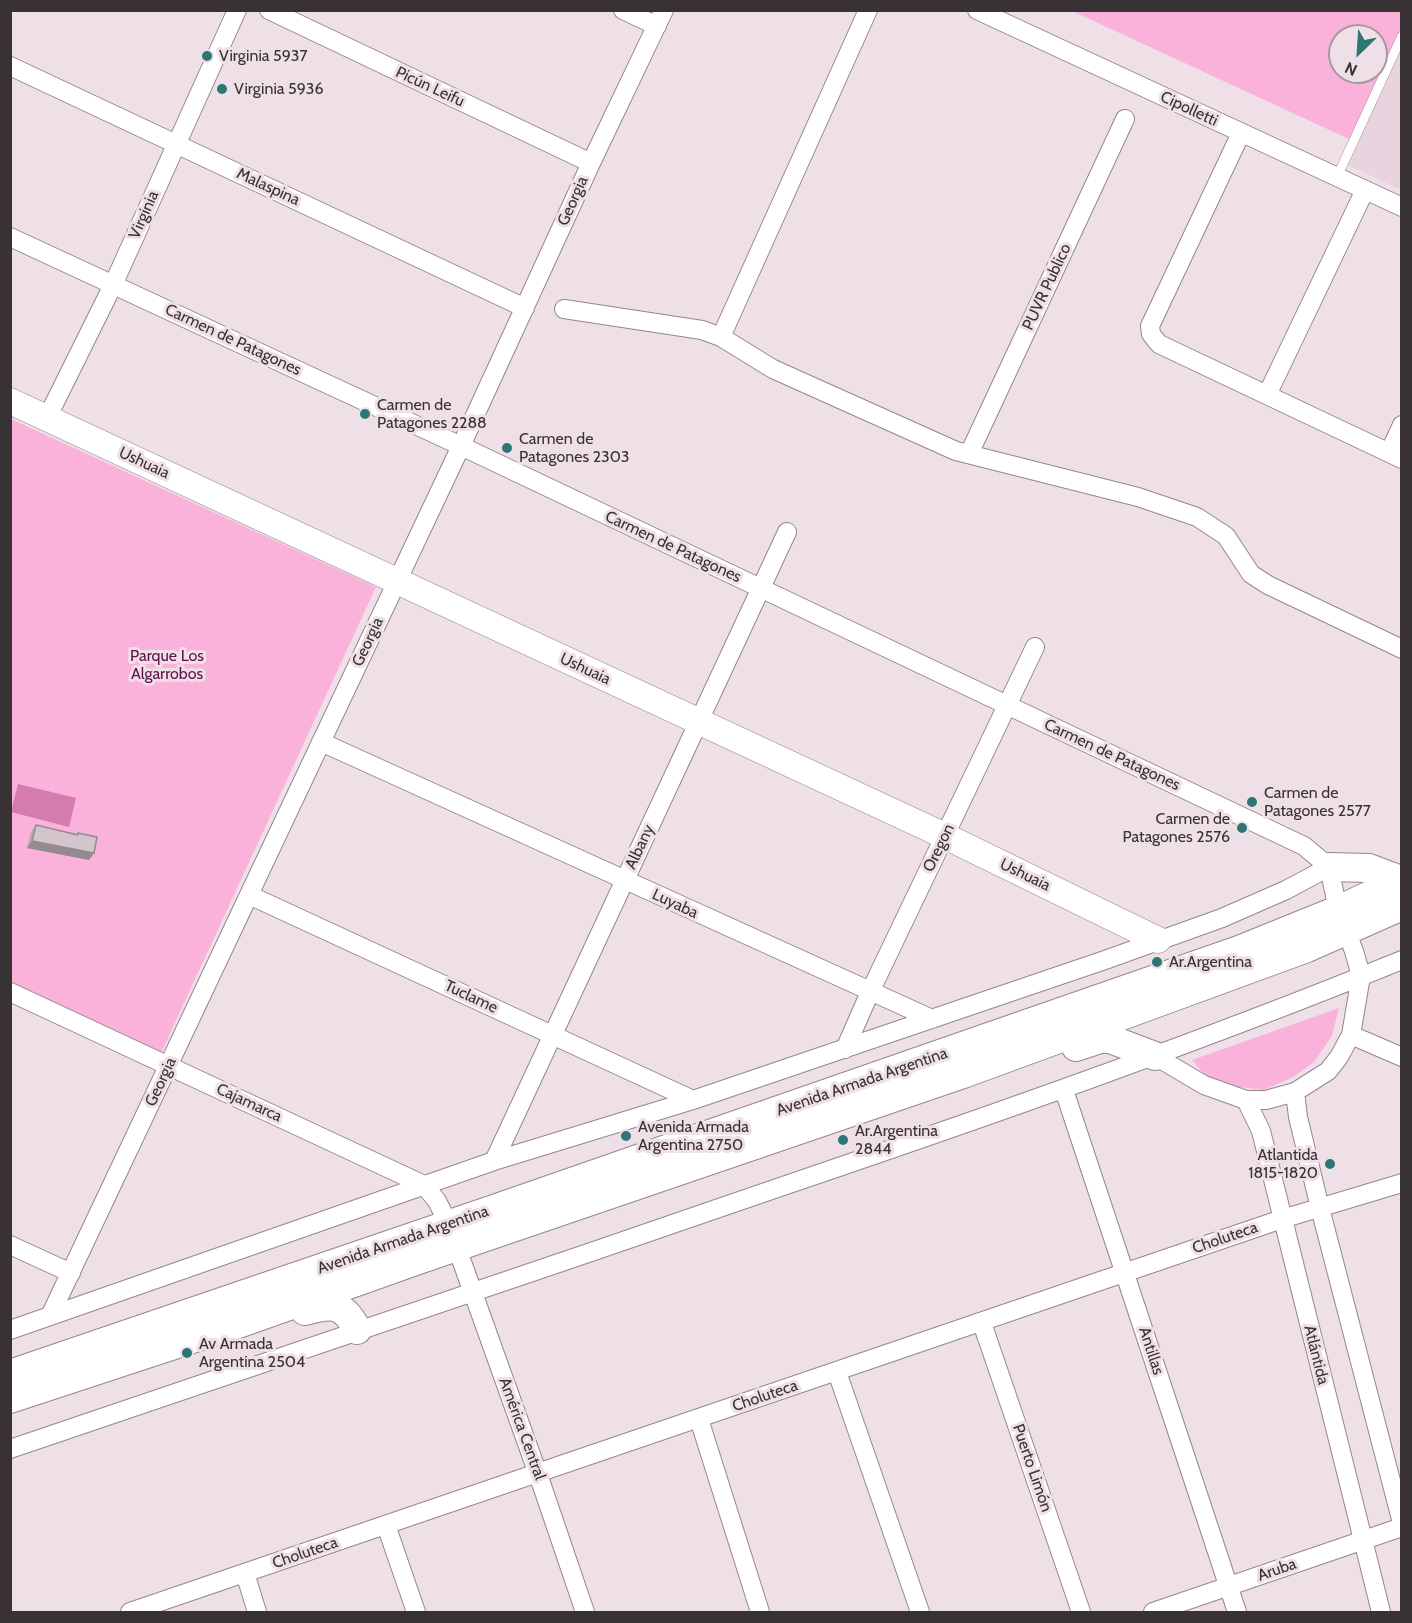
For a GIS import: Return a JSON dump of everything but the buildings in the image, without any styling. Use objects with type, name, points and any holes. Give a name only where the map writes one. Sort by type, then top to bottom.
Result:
[{"type":"main road","name":"Ushuaia","points":[[10,401],[945,836],[1158,939]]},
{"type":"main road","points":[[1329,867],[1369,868],[1401,889]]},
{"type":"main road","name":"Avenida Armada Argentina","points":[[10,1374],[963,1074],[1306,948],[1342,920],[1401,889]]},
{"type":"main road","name":"Avenida Armada Argentina","points":[[10,1400],[238,1324],[453,1235],[1069,1011],[1239,950],[1342,920]]},
{"type":"main road","points":[[963,1074],[993,1071],[1110,1039],[1155,1056]]},
{"type":"main road","points":[[238,1324],[261,1322],[324,1306],[336,1306],[344,1311],[357,1330]]},
{"type":"street","name":"Virginia","points":[[47,418],[112,285],[237,10]]},
{"type":"street","name":"Picún Leifu","points":[[269,10],[591,163]]},
{"type":"street","points":[[623,10],[661,18]]},
{"type":"street","points":[[721,337],[868,10]]},
{"type":"street","name":"Cipolletti","points":[[977,10],[1401,207]]},
{"type":"street","name":"Georgia","points":[[50,1316],[661,18]]},
{"type":"street","name":"Malaspina","points":[[10,66],[525,308]]},
{"type":"street","name":"PUVR Publico","points":[[969,454],[1125,119]]},
{"type":"street","points":[[1241,133],[1150,326],[1150,334],[1159,344],[1395,456],[1401,425]]},
{"type":"street","points":[[1267,395],[1365,190]]},
{"type":"street","name":"Carmen de Patagones","points":[[10,237],[461,446],[1304,846],[1329,867]]},
{"type":"street","points":[[564,309],[702,330],[721,337],[773,369],[956,451],[1138,497],[1197,517],[1226,536],[1251,574],[1268,585],[1401,649]]},
{"type":"street","name":"Albany","points":[[494,1161],[787,532]]},
{"type":"street","name":"Oregon","points":[[845,1049],[1035,647]]},
{"type":"street","name":"Luyaba","points":[[321,742],[932,1019]]},
{"type":"street","points":[[10,1330],[494,1161],[693,1101],[1105,960],[1158,939],[1222,918],[1286,890],[1329,867],[1342,920],[1361,976],[1351,1035],[1328,1071],[1296,1092],[1266,1100],[1246,1100],[1204,1085],[1155,1056]]},
{"type":"street","name":"Tuclame","points":[[249,895],[693,1101]]},
{"type":"street","points":[[10,1449],[1064,1090],[1401,960]]},
{"type":"street","name":"Cajamarca","points":[[10,992],[424,1185],[437,1201],[453,1235]]},
{"type":"street","points":[[1351,1035],[1401,1057]]},
{"type":"street","name":"Antillas","points":[[1064,1090],[1237,1612]]},
{"type":"street","points":[[1296,1092],[1295,1104],[1320,1208],[1401,1525]]},
{"type":"street","name":"Atlántida","points":[[1246,1100],[1258,1123],[1381,1612]]},
{"type":"street","name":"Choluteca","points":[[130,1612],[1282,1219],[1401,1183]]},
{"type":"street","name":"América Central","points":[[453,1235],[585,1612]]},
{"type":"street","points":[[10,1245],[71,1273]]},
{"type":"street","name":"Puerto Limón","points":[[982,1323],[1081,1612]]},
{"type":"street","points":[[837,1372],[920,1612]]},
{"type":"street","points":[[699,1419],[760,1612]]},
{"type":"street","points":[[386,1525],[416,1612]]},
{"type":"street","name":"Aruba","points":[[1153,1612],[1401,1525]]},
{"type":"street","points":[[245,1573],[258,1612]]},
{"type":"lane","points":[[1337,177],[1401,36]]},
{"type":"shaded area","points":[[1401,32],[1401,190],[1341,162],[1377,84],[1388,84],[1388,60]]},
{"type":"shaded area","points":[[18,784],[76,798],[69,827],[11,812]]},
{"type":"green space","points":[[1072,11],[1401,11],[1401,32],[1388,60],[1388,24],[1328,24],[1328,84],[1377,84],[1351,140]]},
{"type":"green space","name":"Parque Los Algarrobos","points":[[11,419],[376,587],[161,1053],[11,984]]},
{"type":"green space","points":[[1339,1008],[1332,1036],[1314,1062],[1295,1076],[1264,1090],[1231,1086],[1206,1076],[1192,1060]]},
{"type":"place","name":"Virginia 5937","points":[[207,56]]},
{"type":"place","name":"Virginia 5936","points":[[222,89]]},
{"type":"place","name":"Carmen de Patagones 2288","points":[[365,414]]},
{"type":"place","name":"Carmen de Patagones 2303","points":[[507,448]]},
{"type":"place","name":"Carmen de Patagones 2577","points":[[1252,802]]},
{"type":"place","name":"Carmen de Patagones 2576","points":[[1242,828]]},
{"type":"place","name":"Ar.Argentina","points":[[1157,962]]},
{"type":"place","name":"Avenida Armada Argentina 2750","points":[[626,1136]]},
{"type":"place","name":"Ar.Argentina 2844","points":[[843,1140]]},
{"type":"place","name":"Atlantida 1815-1820","points":[[1330,1164]]},
{"type":"place","name":"Av Armada Argentina 2504","points":[[187,1353]]}]
